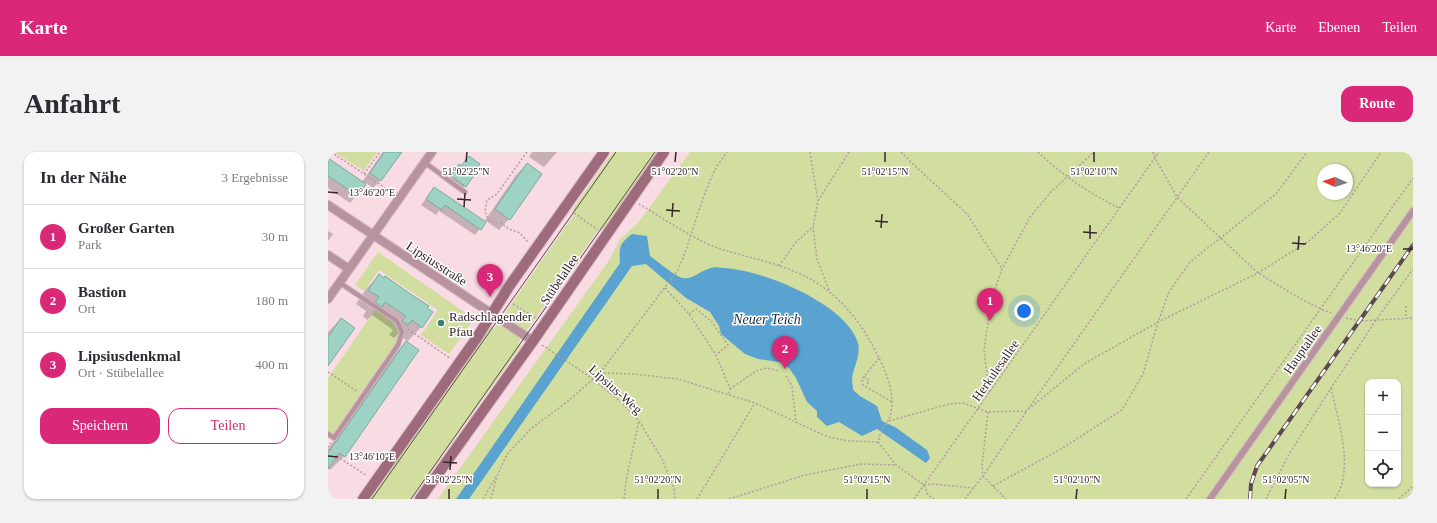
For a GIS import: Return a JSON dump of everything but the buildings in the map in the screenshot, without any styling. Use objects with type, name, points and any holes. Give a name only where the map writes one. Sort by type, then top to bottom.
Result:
[{"type":"main road","points":[[363,499],[476,339],[565,206],[604,152]]},
{"type":"main road","name":"Stübelallee","points":[[420,499],[536,342],[664,152]]},
{"type":"street","points":[[328,299],[432,152]]},
{"type":"street","name":"Lipsiusstraße","points":[[328,205],[536,342]]},
{"type":"street","name":"Hauptallee","points":[[1210,499],[1413,211]]},
{"type":"street","points":[[328,255],[349,270]]},
{"type":"lane","points":[[424,162],[466,192]]},
{"type":"lane","points":[[328,434],[334,438],[398,345],[402,332],[396,321],[340,283]]},
{"type":"path","points":[[331,152],[400,197]]},
{"type":"path","points":[[364,174],[380,152]]},
{"type":"path","points":[[526,152],[498,194],[487,200],[485,211],[490,221],[501,223],[507,228],[520,233],[531,245]]},
{"type":"path","points":[[483,499],[497,476],[507,454],[532,428],[567,402],[600,373],[678,270],[685,255],[690,235],[715,171],[727,152]]},
{"type":"path","points":[[810,152],[818,201],[813,227],[817,259],[830,291]]},
{"type":"path","points":[[818,201],[849,152]]},
{"type":"path","points":[[901,152],[914,166],[967,214],[1002,269]]},
{"type":"path","points":[[1038,152],[1067,177],[1093,195],[1119,208]]},
{"type":"path","points":[[989,393],[984,350],[992,301],[1002,269],[1030,217],[1051,192],[1094,152]]},
{"type":"path","points":[[1154,152],[1155,158],[1177,198],[1258,273],[1321,309],[1339,316],[1359,321],[1413,318]]},
{"type":"path","name":"Herkulesallee","points":[[914,499],[1159,152]]},
{"type":"path","points":[[965,499],[983,476],[1026,411],[1209,152]]},
{"type":"path","points":[[992,486],[1062,449],[1122,410],[1143,374],[1158,322],[1169,292],[1190,262],[1276,194],[1307,152]]},
{"type":"path","points":[[889,421],[949,404],[963,403],[988,412],[1026,411],[1084,364],[1158,322],[1258,273],[1309,242],[1340,213],[1381,152]]},
{"type":"path","points":[[1186,499],[1413,178]]},
{"type":"path","points":[[639,204],[690,235],[712,245],[796,272],[830,291],[852,313],[866,332],[879,358],[891,388],[892,412],[878,442]]},
{"type":"path","points":[[574,214],[598,230]]},
{"type":"path","points":[[779,266],[796,242],[813,227]]},
{"type":"path","points":[[1266,499],[1289,454],[1331,388],[1376,320],[1413,269]]},
{"type":"path","points":[[665,287],[689,314],[716,355],[730,389],[729,395]]},
{"type":"path","points":[[512,304],[536,318]]},
{"type":"path","points":[[1406,306],[1406,319]]},
{"type":"path","points":[[689,314],[696,309],[712,322],[728,345],[716,355]]},
{"type":"path","points":[[396,321],[451,359]]},
{"type":"path","name":"Lipsius-Weg","points":[[536,342],[593,379],[621,402],[639,421],[662,459],[674,489],[675,499]]},
{"type":"path","points":[[879,358],[862,379],[862,383],[866,387],[892,402]]},
{"type":"path","points":[[730,389],[756,371],[767,368],[779,371]]},
{"type":"path","points":[[328,372],[363,395]]},
{"type":"path","points":[[600,373],[633,374],[678,379],[755,403],[828,437],[849,442],[878,442]]},
{"type":"path","points":[[786,376],[792,386],[796,423]]},
{"type":"path","points":[[864,377],[869,381],[866,387]]},
{"type":"path","points":[[1331,388],[1345,453],[1345,472],[1339,493],[1335,499]]},
{"type":"path","points":[[697,499],[755,403]]},
{"type":"path","points":[[988,412],[982,465],[983,476],[1006,499]]},
{"type":"path","points":[[624,499],[626,481],[639,421]]},
{"type":"path","points":[[878,442],[896,465],[924,485],[928,495],[934,499]]},
{"type":"path","points":[[337,456],[367,476]]},
{"type":"path","points":[[729,499],[805,475],[861,464],[896,465]]},
{"type":"path","points":[[491,499],[497,476]]},
{"type":"path","points":[[924,485],[933,484],[974,488]]},
{"type":"path","points":[[1399,499],[1413,486]]},
{"type":"green space","points":[[334,152],[377,152],[364,171]]},
{"type":"green space","points":[[613,152],[658,152],[602,231],[599,229],[598,230],[518,343],[521,346],[411,499],[368,499],[491,326],[494,329],[575,213],[572,210]]},
{"type":"green space","points":[[690,152],[1413,152],[1413,499],[438,499],[610,259],[620,239],[637,224]]},
{"type":"green space","points":[[378,252],[470,316],[472,322],[449,354],[421,335],[438,310],[379,270],[364,291],[355,285]]},
{"type":"green space","points":[[375,310],[391,320],[399,332],[395,344],[333,434],[328,431],[328,378]]},
{"type":"water","name":"Neuer Teich","points":[[632,234],[647,236],[650,256],[680,277],[689,278],[710,268],[719,267],[739,270],[779,282],[820,302],[837,315],[850,328],[858,343],[858,356],[852,378],[853,390],[877,406],[882,421],[895,427],[927,450],[930,458],[926,463],[877,429],[862,436],[839,422],[827,426],[817,417],[817,411],[807,402],[796,378],[789,368],[779,362],[758,359],[745,354],[721,334],[719,326],[710,312],[686,298],[646,264],[632,266],[469,499],[456,499],[620,263],[622,243]]},
{"type":"tram line","points":[[372,499],[616,152]]},
{"type":"tram line","points":[[411,499],[655,152]]},
{"type":"railway","points":[[1250,499],[1251,484],[1257,466],[1413,245]]},
{"type":"place","name":"Lipsiusdenkmal","points":[[490,297]]},
{"type":"place","name":"Großer Garten","points":[[990,321]]},
{"type":"place","name":"Radschlagender Pfau","points":[[441,323]]},
{"type":"place","name":"Bastion","points":[[785,369]]}]
